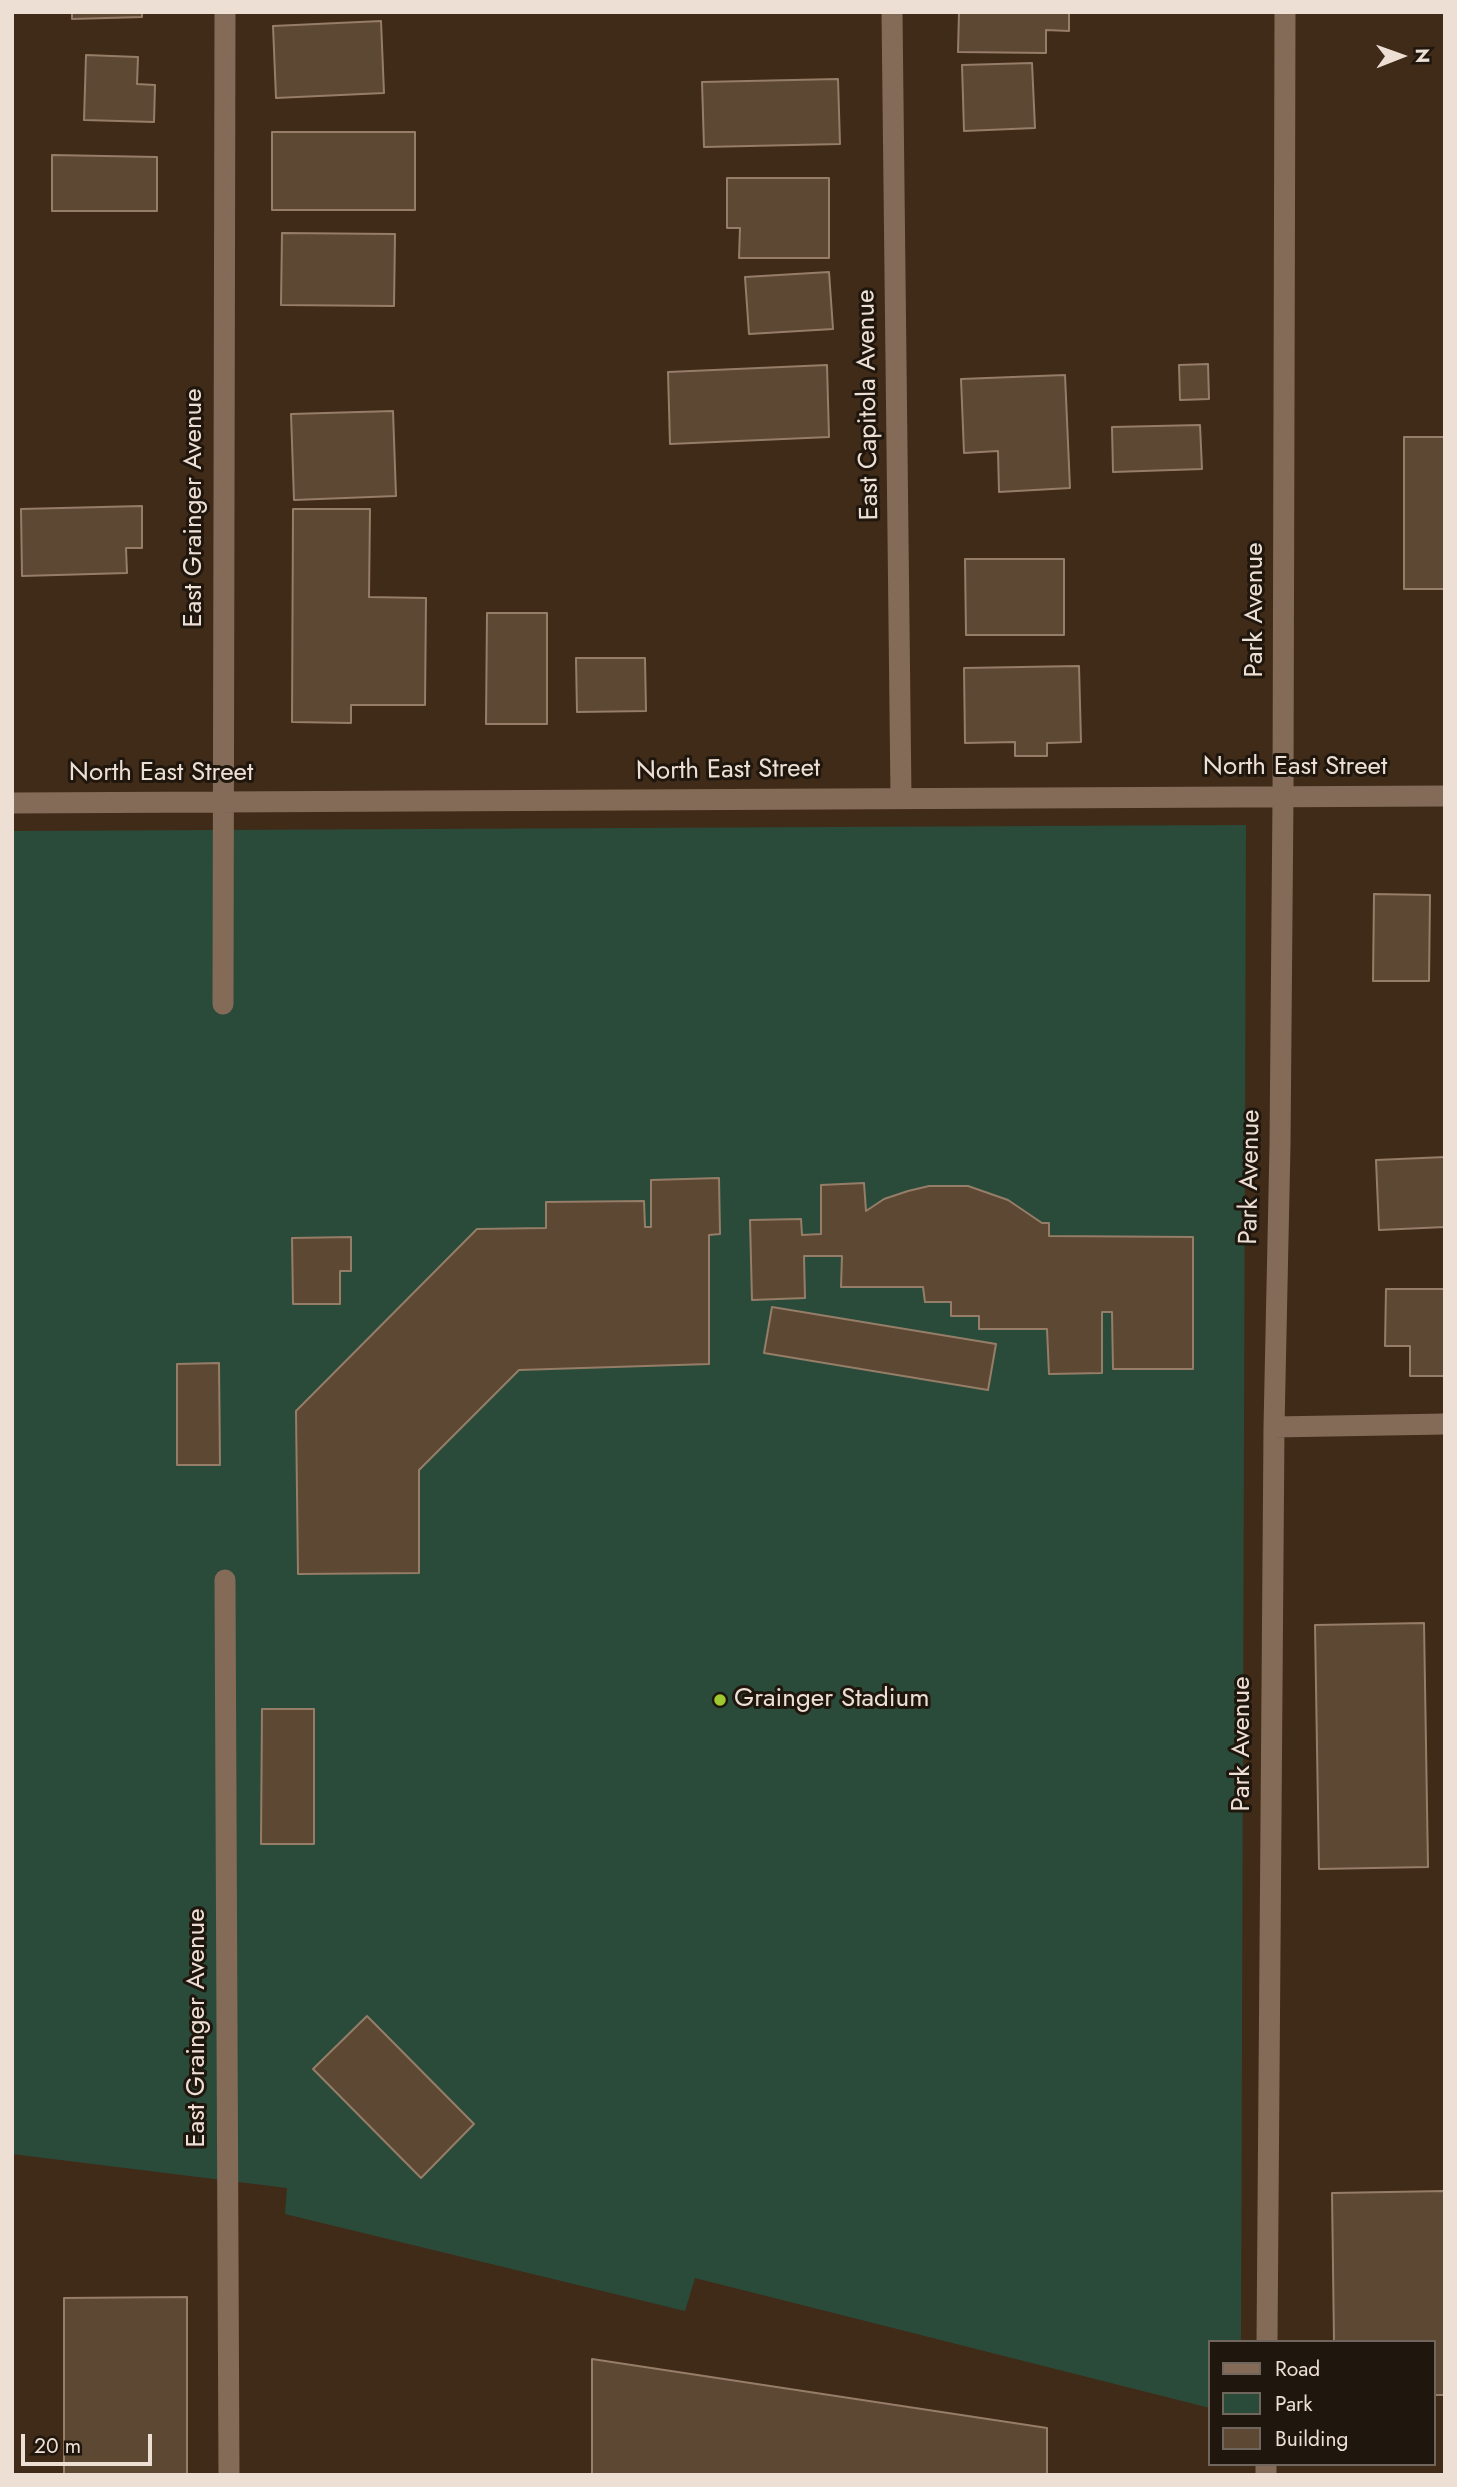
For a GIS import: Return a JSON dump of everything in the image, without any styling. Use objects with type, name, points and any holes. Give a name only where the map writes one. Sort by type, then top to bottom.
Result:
[{"type":"street","name":"East Grainger Avenue","points":[[223,1004],[225,12]]},
{"type":"street","name":"East Capitola Avenue","points":[[892,12],[901,797]]},
{"type":"street","name":"Park Avenue","points":[[1267,2340],[1274,1427],[1283,797],[1285,12]]},
{"type":"street","name":"North East Street","points":[[12,803],[1445,796]]},
{"type":"street","points":[[1274,1427],[1445,1424]]},
{"type":"street","name":"East Grainger Avenue","points":[[225,1580],[229,2475]]},
{"type":"green space","points":[[1246,825],[1241,2340],[1208,2340],[1208,2407],[695,2278],[685,2311],[285,2214],[287,2188],[12,2154],[12,831]]},
{"type":"building","points":[[72,12],[142,12],[142,17],[72,19]]},
{"type":"building","points":[[959,12],[1069,12],[1069,31],[1046,30],[1046,53],[958,52]]},
{"type":"building","points":[[381,21],[384,93],[276,98],[273,26]]},
{"type":"building","points":[[86,55],[138,57],[137,84],[155,85],[154,122],[84,120]]},
{"type":"building","points":[[1032,63],[1035,128],[964,131],[962,65]]},
{"type":"building","points":[[838,79],[840,144],[704,147],[702,82]]},
{"type":"building","points":[[272,132],[415,132],[415,210],[272,210]]},
{"type":"building","points":[[52,155],[157,157],[157,211],[52,211]]},
{"type":"building","points":[[727,178],[829,178],[829,258],[739,258],[740,228],[727,228]]},
{"type":"building","points":[[282,233],[395,234],[394,306],[281,305]]},
{"type":"building","points":[[829,272],[833,329],[749,334],[745,277]]},
{"type":"building","points":[[1208,364],[1209,399],[1180,400],[1179,365]]},
{"type":"building","points":[[827,365],[829,437],[670,444],[668,372]]},
{"type":"building","points":[[1065,375],[1070,488],[999,492],[998,451],[964,453],[961,379]]},
{"type":"building","points":[[393,411],[396,496],[294,500],[291,414]]},
{"type":"building","points":[[1200,425],[1202,469],[1113,472],[1112,427]]},
{"type":"building","points":[[1404,437],[1445,437],[1445,589],[1404,589]]},
{"type":"building","points":[[142,506],[142,548],[126,548],[127,573],[22,576],[21,509]]},
{"type":"building","points":[[293,509],[370,509],[369,597],[426,598],[425,705],[351,705],[351,723],[292,722]]},
{"type":"building","points":[[965,559],[1064,559],[1064,635],[966,635]]},
{"type":"building","points":[[487,613],[547,613],[547,724],[486,724]]},
{"type":"building","points":[[576,658],[645,658],[646,711],[577,712]]},
{"type":"building","points":[[1079,666],[1081,742],[1047,743],[1047,756],[1015,756],[1015,742],[965,743],[964,668]]},
{"type":"building","points":[[1374,894],[1430,895],[1429,981],[1373,981]]},
{"type":"building","points":[[1445,1157],[1445,1227],[1379,1230],[1376,1160]]},
{"type":"building","points":[[719,1178],[720,1234],[709,1235],[709,1364],[519,1370],[419,1470],[419,1573],[298,1574],[296,1411],[477,1229],[546,1228],[546,1202],[644,1201],[645,1227],[651,1227],[651,1180]]},
{"type":"building","points":[[864,1183],[866,1211],[884,1199],[908,1191],[929,1186],[968,1186],[1008,1200],[1042,1223],[1049,1223],[1049,1236],[1193,1237],[1193,1369],[1113,1369],[1112,1312],[1102,1312],[1102,1373],[1049,1374],[1047,1329],[979,1329],[979,1316],[951,1316],[951,1302],[925,1302],[923,1287],[841,1287],[842,1256],[804,1256],[805,1298],[752,1300],[750,1220],[801,1219],[802,1235],[821,1234],[821,1185]]},
{"type":"building","points":[[351,1237],[351,1271],[340,1271],[340,1304],[293,1304],[292,1238]]},
{"type":"building","points":[[1386,1289],[1445,1289],[1445,1376],[1410,1376],[1410,1346],[1385,1346]]},
{"type":"building","points":[[772,1307],[996,1344],[988,1390],[764,1353]]},
{"type":"building","points":[[219,1363],[220,1465],[177,1465],[177,1364]]},
{"type":"building","points":[[1424,1623],[1428,1867],[1319,1869],[1315,1625]]},
{"type":"building","points":[[262,1709],[314,1709],[314,1844],[261,1844]]},
{"type":"building","points":[[367,2016],[474,2124],[421,2178],[313,2069]]},
{"type":"building","points":[[1445,2191],[1445,2395],[1436,2395],[1436,2340],[1334,2340],[1332,2193]]},
{"type":"building","points":[[187,2297],[187,2475],[64,2475],[64,2298]]},
{"type":"building","points":[[592,2359],[1047,2428],[1047,2475],[592,2475]]},
{"type":"place","name":"Grainger Stadium","points":[[720,1700]]}]
